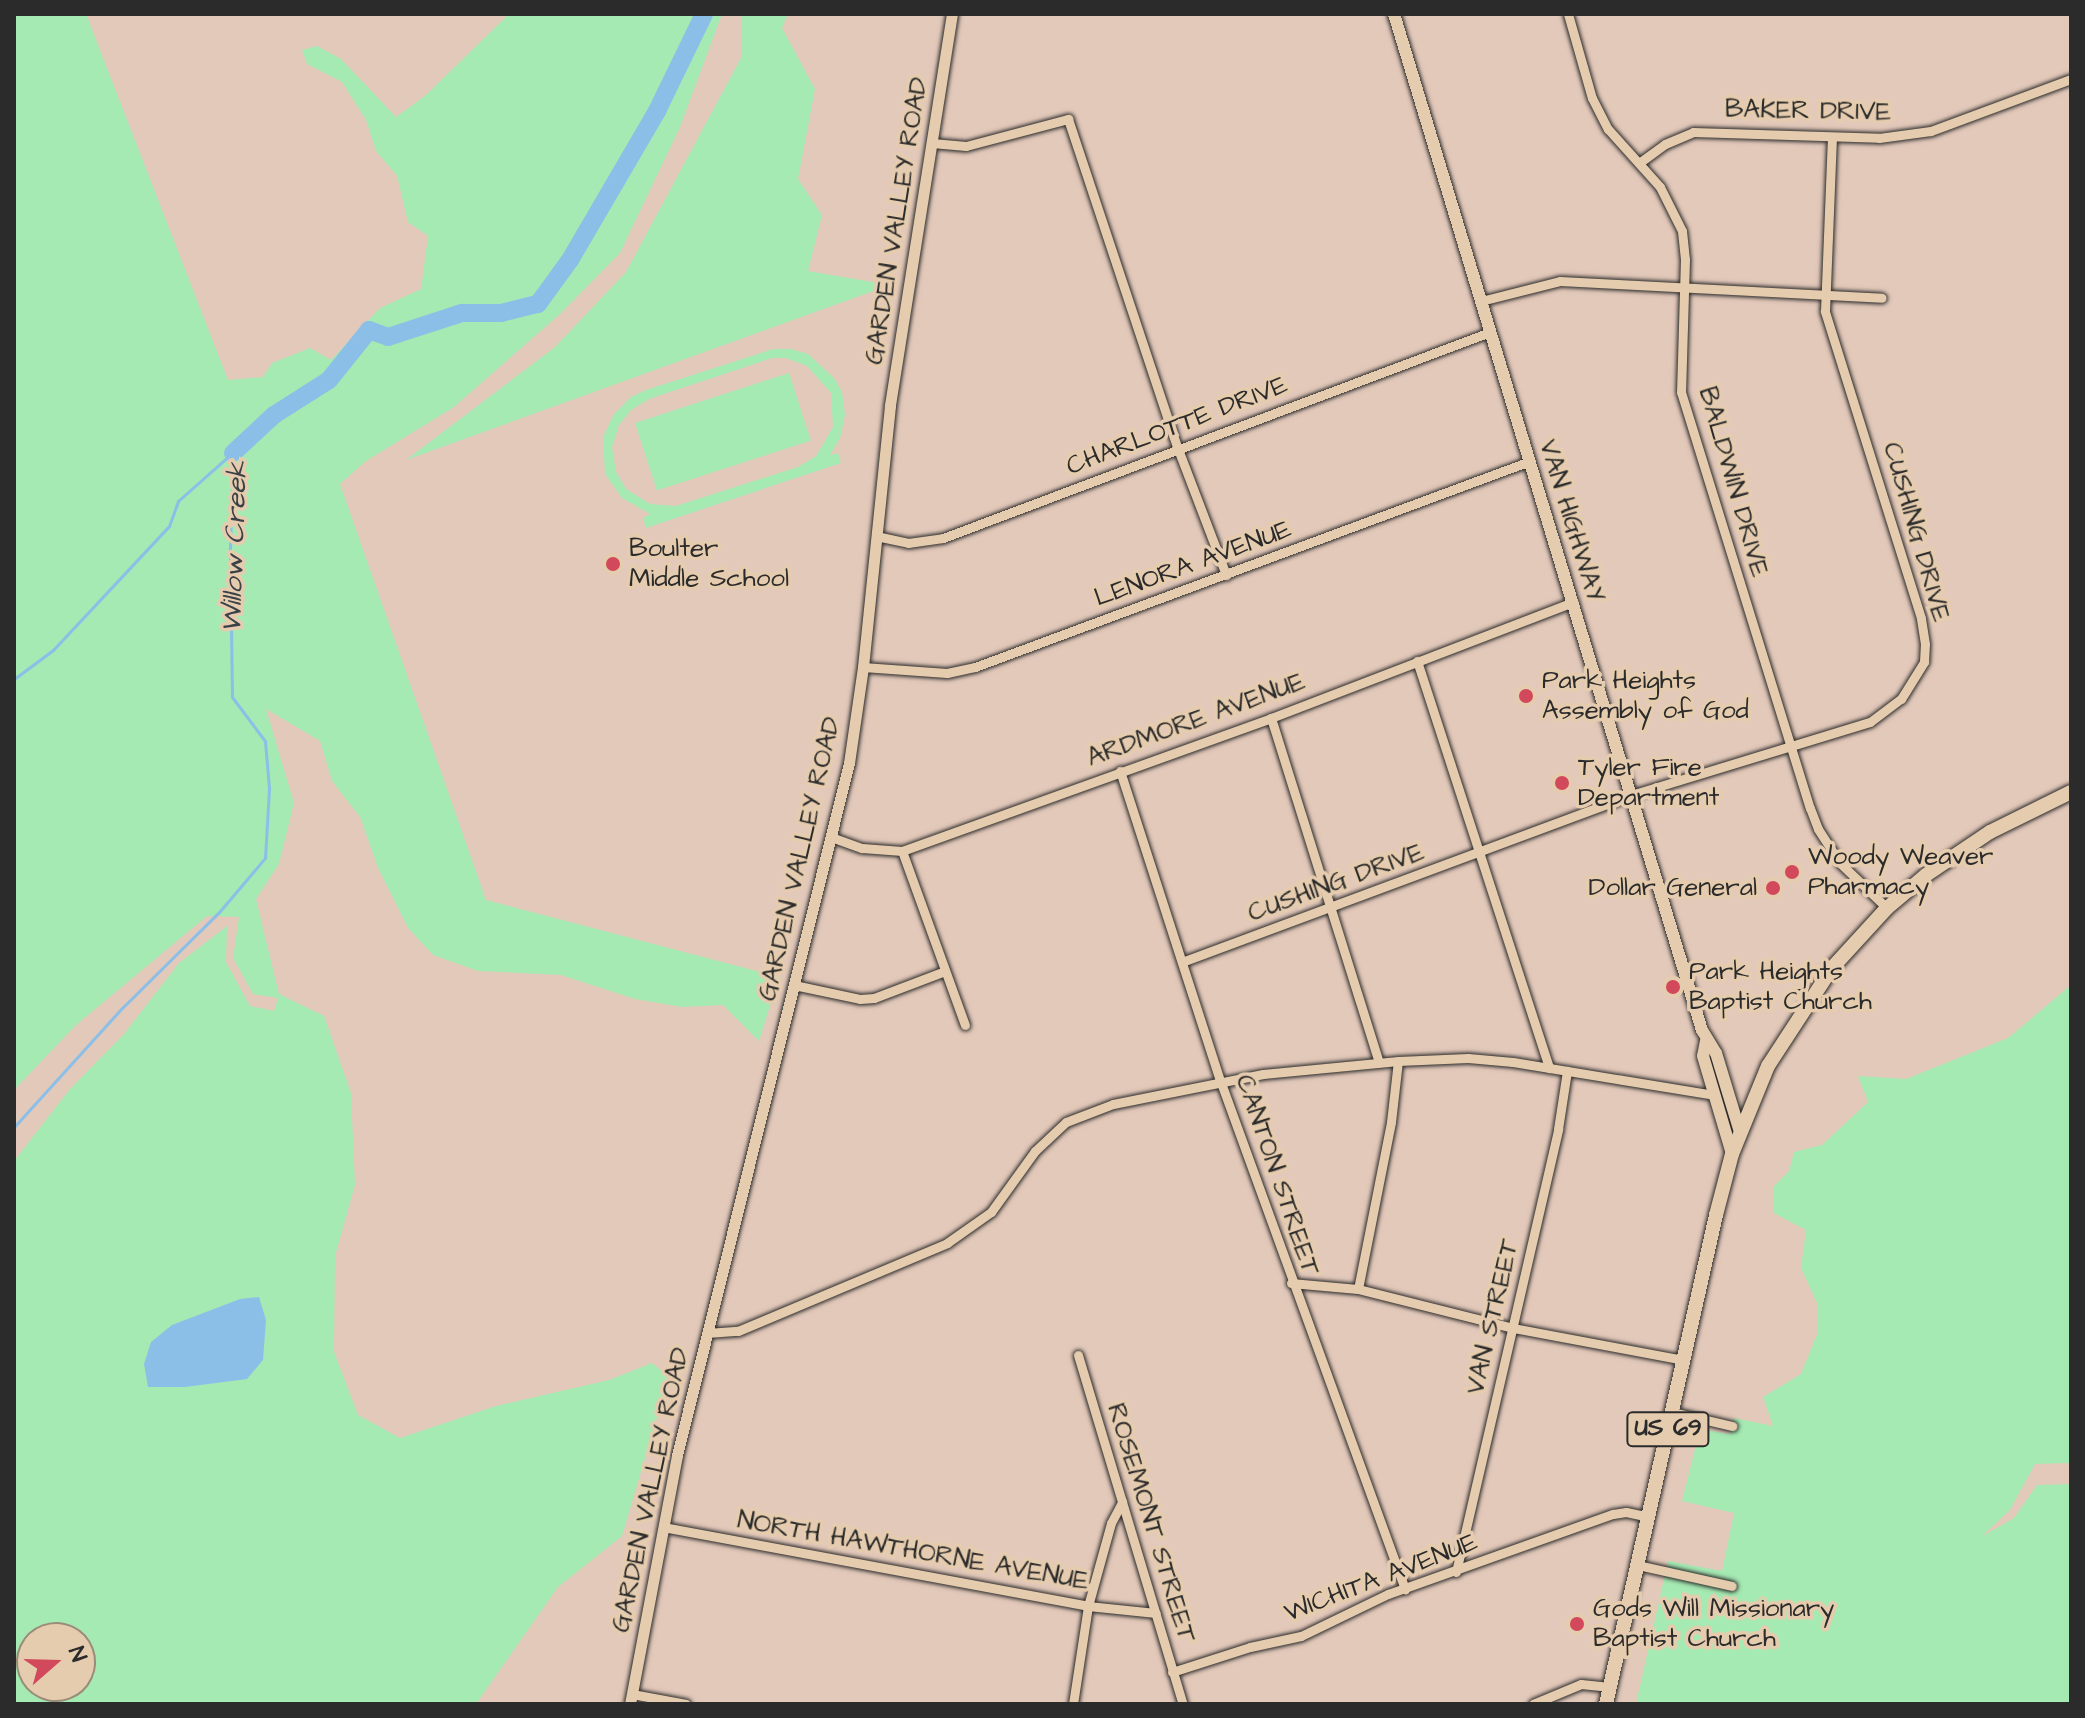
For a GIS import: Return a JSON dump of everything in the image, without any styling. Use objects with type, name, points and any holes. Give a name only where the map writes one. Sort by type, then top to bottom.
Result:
[{"type":"main road","name":"VAN HIGHWAY","points":[[1394,14],[1706,1041],[1716,1053],[1740,1132]]},
{"type":"main road","name":"US 69","points":[[1606,1704],[1732,1154],[1768,1066],[1802,1009],[1832,968],[1887,908],[1926,875],[1990,832],[2071,792]]},
{"type":"main road","name":"VAN HIGHWAY","points":[[1706,1041],[1703,1056],[1732,1154]]},
{"type":"street","name":"GARDEN VALLEY ROAD","points":[[631,1699],[663,1527],[707,1333],[849,763],[863,667],[890,405],[952,14]]},
{"type":"street","name":"BALDWIN DRIVE","points":[[1568,14],[1592,98],[1608,129],[1660,187],[1682,231],[1685,259],[1681,392],[1789,747],[1818,829],[1840,863],[1887,908]]},
{"type":"street","name":"BAKER DRIVE","points":[[1639,163],[1665,144],[1693,132],[1879,138],[1931,131],[2071,79]]},
{"type":"street","points":[[932,143],[966,146],[1068,119],[1178,449],[1226,575]]},
{"type":"street","name":"CUSHING DRIVE","points":[[1182,962],[1631,795],[1870,722],[1885,714],[1901,699],[1924,662],[1921,618],[1823,296],[1832,137]]},
{"type":"street","points":[[1481,301],[1560,281],[1882,298]]},
{"type":"street","name":"CHARLOTTE DRIVE","points":[[876,536],[908,543],[943,538],[1490,332]]},
{"type":"street","name":"LENORA AVENUE","points":[[863,667],[947,673],[975,667],[1530,461]]},
{"type":"street","name":"ARDMORE AVENUE","points":[[831,837],[862,848],[902,851],[1271,718],[1573,602]]},
{"type":"street","points":[[1417,661],[1549,1068]]},
{"type":"street","points":[[1271,718],[1379,1062]]},
{"type":"street","name":"CANTON STREET","points":[[1120,771],[1220,1080],[1291,1283],[1405,1589]]},
{"type":"street","points":[[902,851],[965,1025]]},
{"type":"street","points":[[794,985],[860,999],[874,998],[945,971]]},
{"type":"street","points":[[707,1333],[738,1331],[902,1263],[970,1229],[1007,1193],[1035,1151],[1051,1135],[1088,1111],[1220,1080],[1379,1062],[1468,1058],[1715,1095]]},
{"type":"street","points":[[1358,1289],[1391,1122],[1398,1061]]},
{"type":"street","name":"VAN STREET","points":[[1456,1572],[1513,1328],[1567,1071]]},
{"type":"street","points":[[1291,1283],[1358,1289],[1513,1328],[1684,1360]]},
{"type":"street","name":"ROSEMONT STREET","points":[[1078,1355],[1183,1704]]},
{"type":"street","points":[[1672,1412],[1732,1426]]},
{"type":"street","points":[[1073,1704],[1088,1606],[1111,1523],[1122,1502]]},
{"type":"street","name":"WICHITA AVENUE","points":[[1172,1672],[1250,1647],[1301,1636],[1405,1589],[1613,1514],[1626,1512],[1649,1517]]},
{"type":"street","name":"NORTH HAWTHORNE AVENUE","points":[[663,1527],[1088,1606],[1156,1613]]},
{"type":"street","points":[[1638,1565],[1732,1586]]},
{"type":"street","points":[[1533,1704],[1581,1684],[1610,1687]]},
{"type":"street","points":[[631,1699],[686,1704]]},
{"type":"green space","points":[[14,14],[86,14],[228,380],[263,377],[272,363],[310,348],[331,360],[380,308],[421,289],[428,236],[408,222],[397,176],[376,151],[366,120],[342,82],[307,64],[302,50],[317,46],[341,59],[396,117],[425,96],[509,14],[722,14],[680,127],[620,253],[560,314],[454,407],[366,461],[340,484],[486,900],[779,977],[759,1041],[723,1005],[682,1007],[635,999],[561,975],[478,971],[433,955],[408,928],[378,868],[360,817],[332,781],[320,741],[266,709],[294,803],[279,864],[256,899],[279,994],[324,1016],[351,1093],[355,1185],[335,1256],[334,1352],[358,1415],[400,1438],[496,1406],[609,1380],[652,1363],[669,1377],[622,1536],[558,1587],[476,1704],[14,1704],[14,1161],[70,1089],[124,1034],[179,963],[227,926],[226,962],[250,1006],[274,1011],[278,998],[253,994],[233,958],[239,917],[207,916],[76,1025],[14,1090]]},
{"type":"green space","points":[[741,14],[788,14],[782,28],[815,89],[798,179],[822,215],[808,271],[890,285],[406,460],[555,347],[626,272],[742,56]]},
{"type":"green space","points":[[773,349],[791,349],[808,354],[834,378],[842,392],[845,415],[840,438],[830,455],[838,453],[841,463],[646,528],[643,518],[650,514],[622,498],[605,474],[603,437],[614,414],[631,397]],"holes":[[[772,358],[786,358],[807,366],[831,393],[833,427],[816,456],[798,467],[676,506],[650,504],[626,489],[616,472],[612,447],[619,425],[631,410],[649,399]]]},
{"type":"green space","points":[[789,373],[811,441],[657,491],[635,423]]},
{"type":"green space","points":[[2071,985],[2071,1463],[2035,1464],[2010,1510],[1981,1537],[2014,1518],[2037,1485],[2071,1484],[2071,1704],[1636,1704],[1668,1561],[1722,1571],[1734,1513],[1682,1501],[1700,1429],[1729,1434],[1734,1418],[1773,1426],[1763,1397],[1801,1374],[1818,1332],[1817,1303],[1801,1268],[1806,1230],[1774,1213],[1774,1186],[1789,1171],[1794,1152],[1822,1145],[1868,1102],[1858,1076],[1906,1079],[2008,1038]]},
{"type":"water","points":[[259,1297],[266,1320],[263,1360],[247,1379],[185,1387],[148,1387],[144,1364],[151,1342],[172,1325],[240,1299]]},
{"type":"waterway","name":"Willow Creek","points":[[233,453],[274,415],[329,380],[369,330],[388,337],[462,313],[501,313],[538,304],[570,260],[657,111],[704,14]]},
{"type":"waterway","name":"Willow Creek","points":[[14,1127],[119,1011],[220,911],[265,858],[269,788],[265,741],[232,697],[230,548],[233,453]]},
{"type":"waterway","points":[[14,679],[53,650],[169,526],[178,501],[231,454]]},
{"type":"place","name":"Boulter Middle School","points":[[613,564]]},
{"type":"place","name":"Park Heights Assembly of God","points":[[1526,696]]},
{"type":"place","name":"Tyler Fire Department","points":[[1562,783]]},
{"type":"place","name":"Woody Weaver Pharmacy","points":[[1792,872]]},
{"type":"place","name":"Dollar General","points":[[1773,888]]},
{"type":"place","name":"Park Heights Baptist Church","points":[[1673,987]]},
{"type":"place","name":"Gods Will Missionary Baptist Church","points":[[1577,1624]]}]
